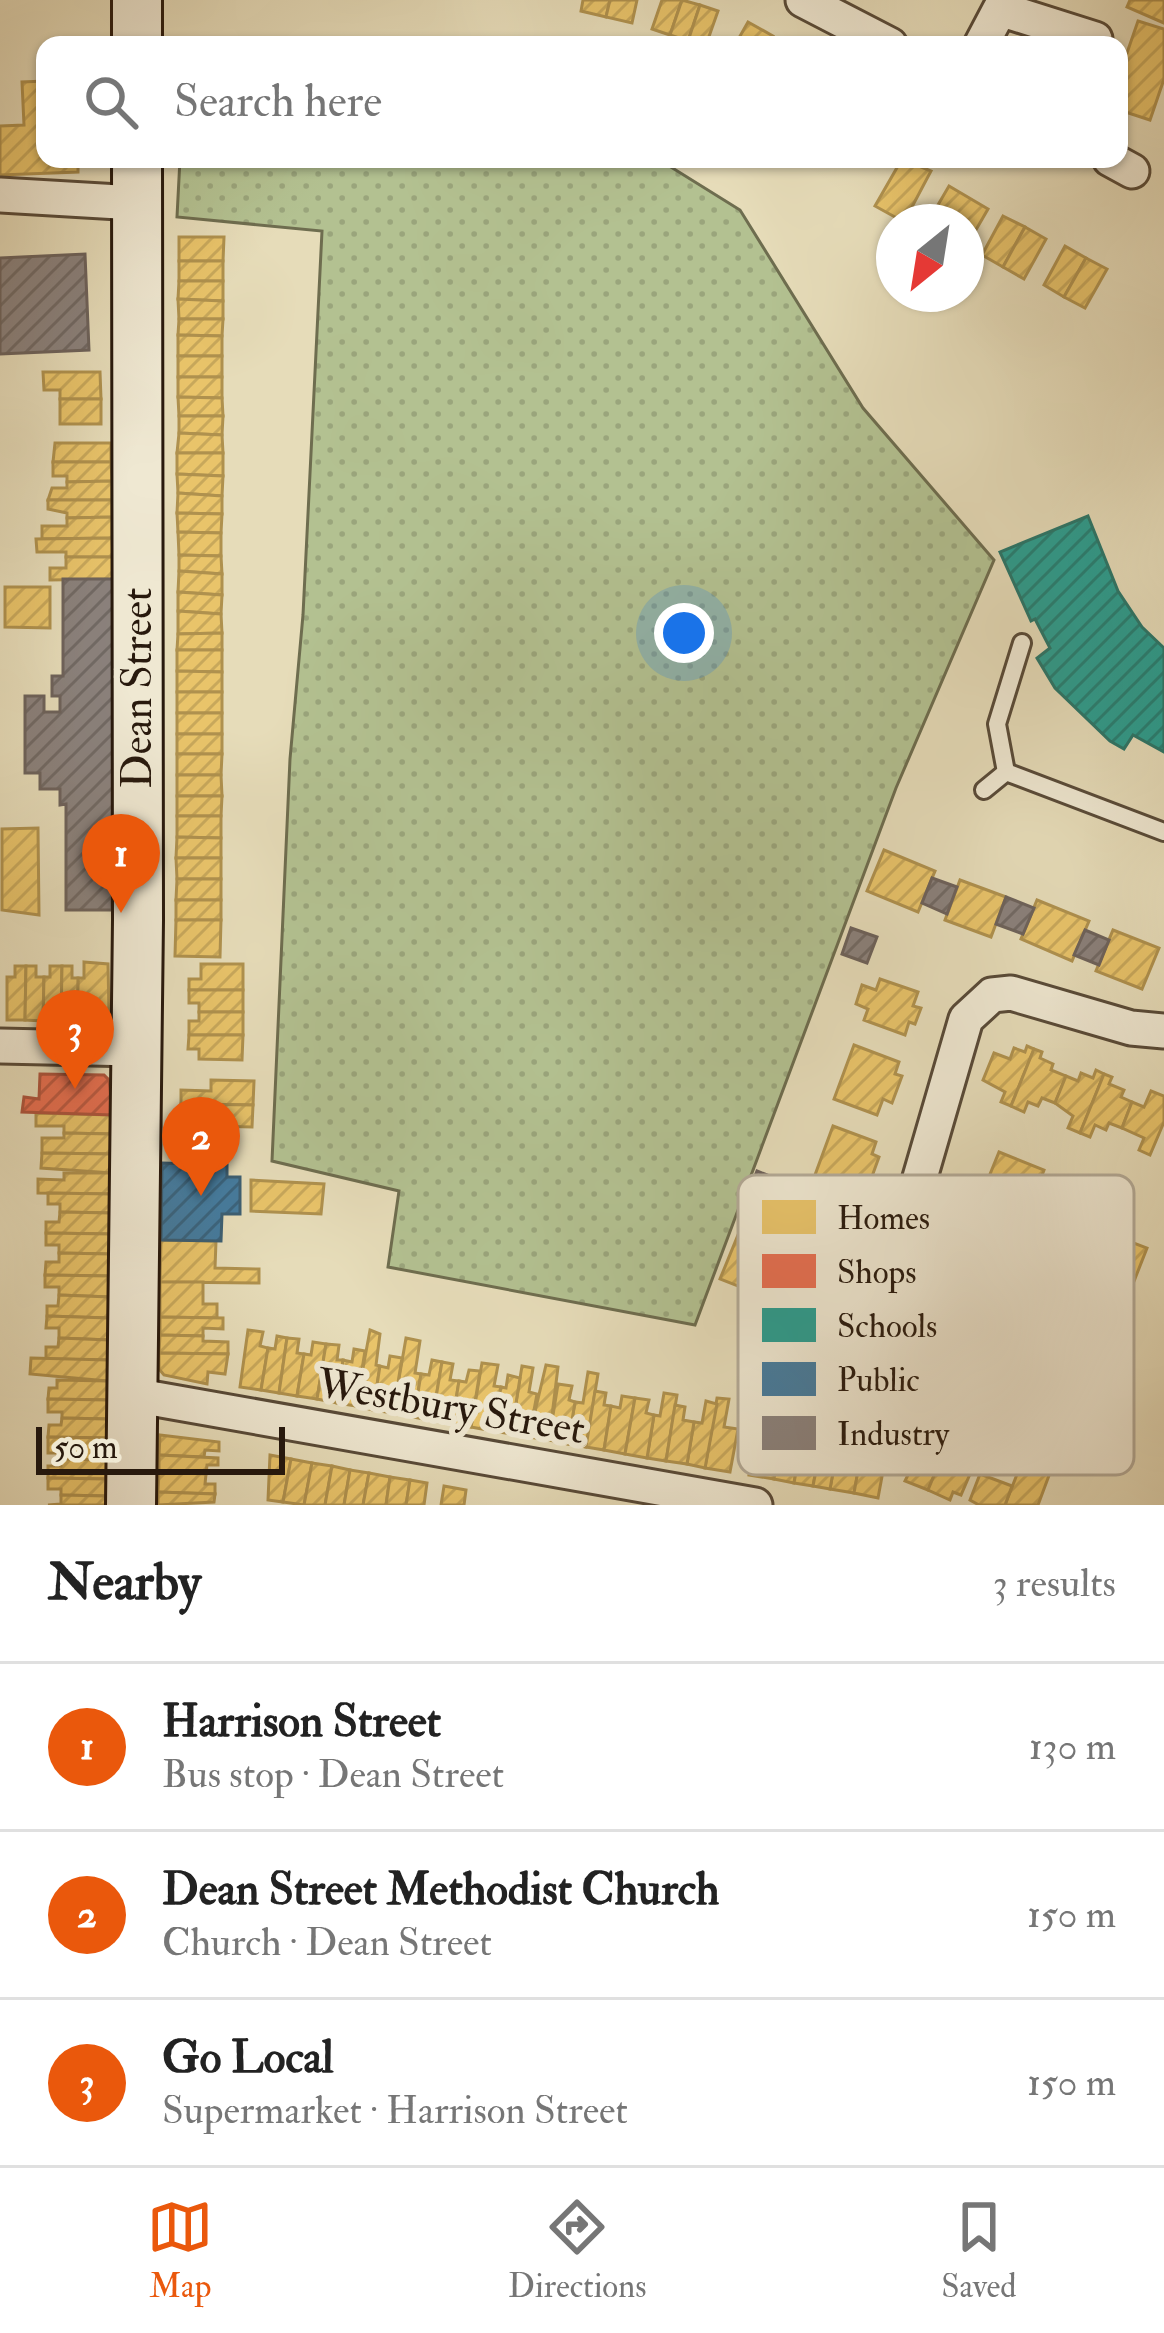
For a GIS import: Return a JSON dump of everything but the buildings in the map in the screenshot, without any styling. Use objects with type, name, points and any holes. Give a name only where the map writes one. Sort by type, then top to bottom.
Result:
[{"type":"street","points":[[137,0],[137,36]]},
{"type":"street","points":[[803,0],[873,36]]},
{"type":"street","points":[[986,36],[1000,9],[1086,36]]},
{"type":"street","points":[[0,195],[136,181]]},
{"type":"street","name":"Dean Street","points":[[131,1505],[136,181]]},
{"type":"street","points":[[921,1175],[966,1019],[992,995],[1011,993],[1113,1024],[1164,1031]]},
{"type":"street","points":[[0,1046],[136,1048]]},
{"type":"street","name":"Westbury Street","points":[[133,1395],[755,1505]]},
{"type":"lane","points":[[1006,772],[997,724],[1022,643]]},
{"type":"lane","points":[[984,790],[1006,772]]},
{"type":"lane","points":[[1006,772],[1164,832]]},
{"type":"green space","points":[[180,168],[672,168],[740,210],[863,408],[994,560],[896,788],[751,1175],[738,1175],[738,1210],[695,1325],[388,1267],[399,1191],[272,1161],[290,759],[303,615],[322,231],[177,217]]},
{"type":"place","name":"Harrison Street","points":[[121,913]]},
{"type":"place","name":"Go Local","points":[[75,1089]]},
{"type":"place","name":"Dean Street Methodist Church","points":[[201,1196]]}]
